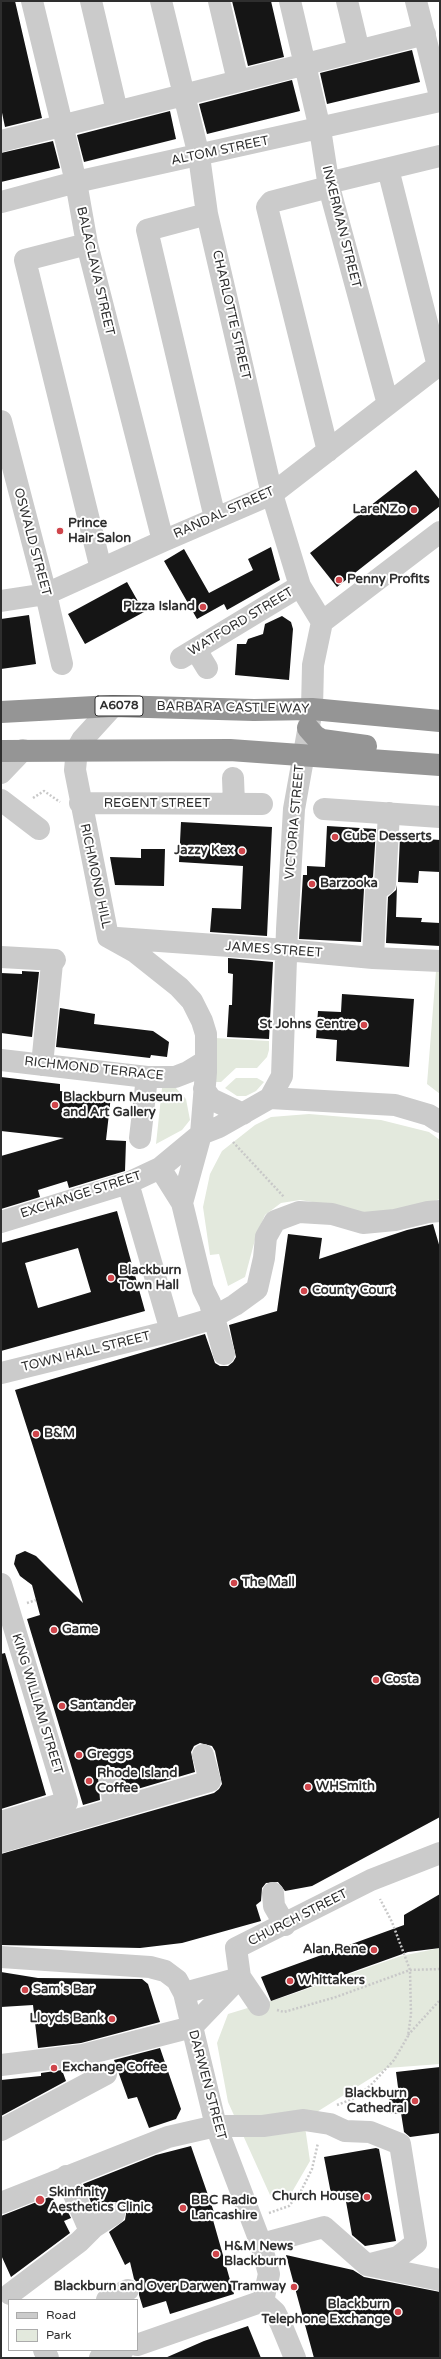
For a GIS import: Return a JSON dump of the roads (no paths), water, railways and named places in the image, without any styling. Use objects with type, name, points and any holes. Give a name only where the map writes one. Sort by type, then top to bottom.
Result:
[{"type":"highway","name":"BARBARA CASTLE WAY","points":[[1,712],[113,706],[254,710],[310,718],[414,719],[440,721]]},
{"type":"highway","points":[[310,718],[315,736],[322,740],[426,750],[440,755]]},
{"type":"highway","points":[[414,719],[440,727]]},
{"type":"highway","points":[[1,751],[77,749],[230,750],[440,765]]},
{"type":"street","name":"BALACLAVA STREET","points":[[32,1],[76,182],[87,244],[163,540]]},
{"type":"street","points":[[91,1],[117,111]]},
{"type":"street","name":"CHARLOTTE STREET","points":[[161,1],[199,156],[207,214],[272,494],[300,586],[322,622]]},
{"type":"street","points":[[219,1],[238,81]]},
{"type":"street","name":"INKERMAN STREET","points":[[290,1],[320,129],[328,185],[388,404]]},
{"type":"street","points":[[347,1],[359,51]]},
{"type":"street","points":[[416,1],[440,96]]},
{"type":"street","points":[[1,141],[425,34]]},
{"type":"street","name":"ALTOM STREET","points":[[1,202],[76,182],[440,102]]},
{"type":"street","points":[[328,451],[267,207],[271,202],[328,185],[440,156]]},
{"type":"street","points":[[388,169],[439,365]]},
{"type":"street","points":[[207,214],[147,230],[215,518]]},
{"type":"street","points":[[87,244],[25,260],[101,569]]},
{"type":"street","name":"RANDAL STREET","points":[[1,601],[46,594],[163,540],[272,494],[439,365]]},
{"type":"street","name":"OSWALD STREET","points":[[1,421],[7,475],[46,594],[62,664]]},
{"type":"street","points":[[322,622],[440,532]]},
{"type":"street","name":"WATFORD STREET","points":[[195,658],[300,586]]},
{"type":"street","name":"VICTORIA STREET","points":[[270,1098],[282,1076],[286,950],[294,809],[302,756],[310,718],[313,665],[322,622]]},
{"type":"street","points":[[77,749],[82,740],[113,706]]},
{"type":"street","name":"RICHMOND HILL","points":[[77,749],[75,770],[80,803],[108,937],[156,967],[192,1001],[202,1021],[206,1034],[204,1089],[210,1131],[182,1203]]},
{"type":"street","points":[[1,773],[22,750]]},
{"type":"street","points":[[233,778],[234,804]]},
{"type":"street","points":[[324,809],[349,801],[390,814],[440,817]]},
{"type":"street","points":[[5,802],[39,829]]},
{"type":"street","name":"REGENT STREET","points":[[80,803],[262,804]]},
{"type":"street","points":[[373,958],[376,890],[385,884],[390,814]]},
{"type":"street","name":"JAMES STREET","points":[[108,937],[373,958],[440,961]]},
{"type":"street","points":[[1,957],[55,960],[52,963],[42,1065]]},
{"type":"street","name":"RICHMOND TERRACE","points":[[1,1060],[147,1077],[176,1077],[188,1072],[206,1061]]},
{"type":"street","points":[[140,1138],[147,1077]]},
{"type":"street","points":[[204,1089],[211,1099],[243,1114]]},
{"type":"street","points":[[270,1098],[394,1105],[429,1115],[440,1122]]},
{"type":"street","name":"EXCHANGE STREET","points":[[1,1222],[128,1183],[160,1168],[210,1131],[270,1098]]},
{"type":"street","points":[[160,1168],[182,1203],[203,1288],[210,1303],[222,1348]]},
{"type":"street","points":[[128,1183],[171,1331]]},
{"type":"street","name":"TOWN HALL STREET","points":[[1,1373],[171,1331],[208,1320],[235,1305],[258,1289],[264,1258],[266,1237],[274,1221],[299,1212],[332,1214],[364,1223],[394,1220],[428,1212],[440,1211]]},
{"type":"street","name":"KING WILLIAM STREET","points":[[1,1584],[66,1802],[1,1822]]},
{"type":"street","points":[[1,1842],[210,1781],[203,1755]]},
{"type":"street","points":[[110,1779],[114,1809]]},
{"type":"street","name":"CHURCH STREET","points":[[240,1978],[236,1948],[285,1925],[371,1880],[440,1853]]},
{"type":"street","points":[[273,1894],[274,1906],[285,1925]]},
{"type":"street","name":"DARWEN STREET","points":[[1,1958],[134,1965],[165,1972],[177,1980],[187,1992],[216,2126],[261,2244],[268,2274],[263,2301]]},
{"type":"street","points":[[187,1992],[240,1978]]},
{"type":"street","points":[[240,1978],[259,2005]]},
{"type":"street","points":[[1,2065],[74,2056],[194,2025],[240,1978]]},
{"type":"street","points":[[74,2056],[81,2078]]},
{"type":"street","points":[[1,2130],[106,2074]]},
{"type":"street","points":[[1,2203],[66,2176],[168,2137],[216,2126],[263,2126],[304,2120],[330,2124],[345,2131],[370,2132],[400,2144],[416,2243],[398,2257],[367,2265]]},
{"type":"street","points":[[66,2176],[90,2230]]},
{"type":"street","points":[[8,2291],[78,2242],[90,2230],[114,2214]]},
{"type":"street","points":[[261,2244],[324,2227],[367,2265],[440,2280]]},
{"type":"street","points":[[109,2299],[128,2290]]},
{"type":"street","points":[[138,2345],[263,2301],[274,2312],[281,2324],[295,2358]]},
{"type":"place","name":"LareNZo","points":[[414,510]]},
{"type":"place","name":"Prince Hair Salon","points":[[60,531]]},
{"type":"place","name":"Penny Profits","points":[[339,580]]},
{"type":"place","name":"Pizza Island","points":[[203,607]]},
{"type":"place","name":"Cube Desserts","points":[[335,837]]},
{"type":"place","name":"Jazzy Kex","points":[[242,851]]},
{"type":"place","name":"Barzooka","points":[[312,884]]},
{"type":"place","name":"St Johns Centre","points":[[364,1025]]},
{"type":"place","name":"Blackburn Museum and Art Gallery","points":[[55,1105]]},
{"type":"place","name":"Blackburn Town Hall","points":[[111,1278]]},
{"type":"place","name":"County Court","points":[[304,1291]]},
{"type":"place","name":"B&M","points":[[36,1434]]},
{"type":"place","name":"The Mall","points":[[234,1583]]},
{"type":"place","name":"Game","points":[[54,1630]]},
{"type":"place","name":"Costa","points":[[376,1680]]},
{"type":"place","name":"Santander","points":[[62,1706]]},
{"type":"place","name":"Greggs","points":[[79,1755]]},
{"type":"place","name":"Rhode Island Coffee","points":[[89,1781]]},
{"type":"place","name":"WHSmith","points":[[308,1787]]},
{"type":"place","name":"Alan Rene","points":[[374,1950]]},
{"type":"place","name":"Whittakers","points":[[290,1981]]},
{"type":"place","name":"Sam's Bar","points":[[25,1990]]},
{"type":"place","name":"Lloyds Bank","points":[[112,2019]]},
{"type":"place","name":"Exchange Coffee","points":[[54,2068]]},
{"type":"place","name":"Blackburn Cathedral","points":[[415,2101]]},
{"type":"place","name":"Church House","points":[[367,2197]]},
{"type":"place","name":"Skinfinity Aesthetics Clinic","points":[[40,2200]]},
{"type":"place","name":"BBC Radio Lancashire","points":[[183,2208]]},
{"type":"place","name":"H&M News Blackburn","points":[[216,2254]]},
{"type":"place","name":"Blackburn and Over Darwen Tramway","points":[[294,2287]]},
{"type":"place","name":"Blackburn Telephone Exchange","points":[[398,2312]]}]
